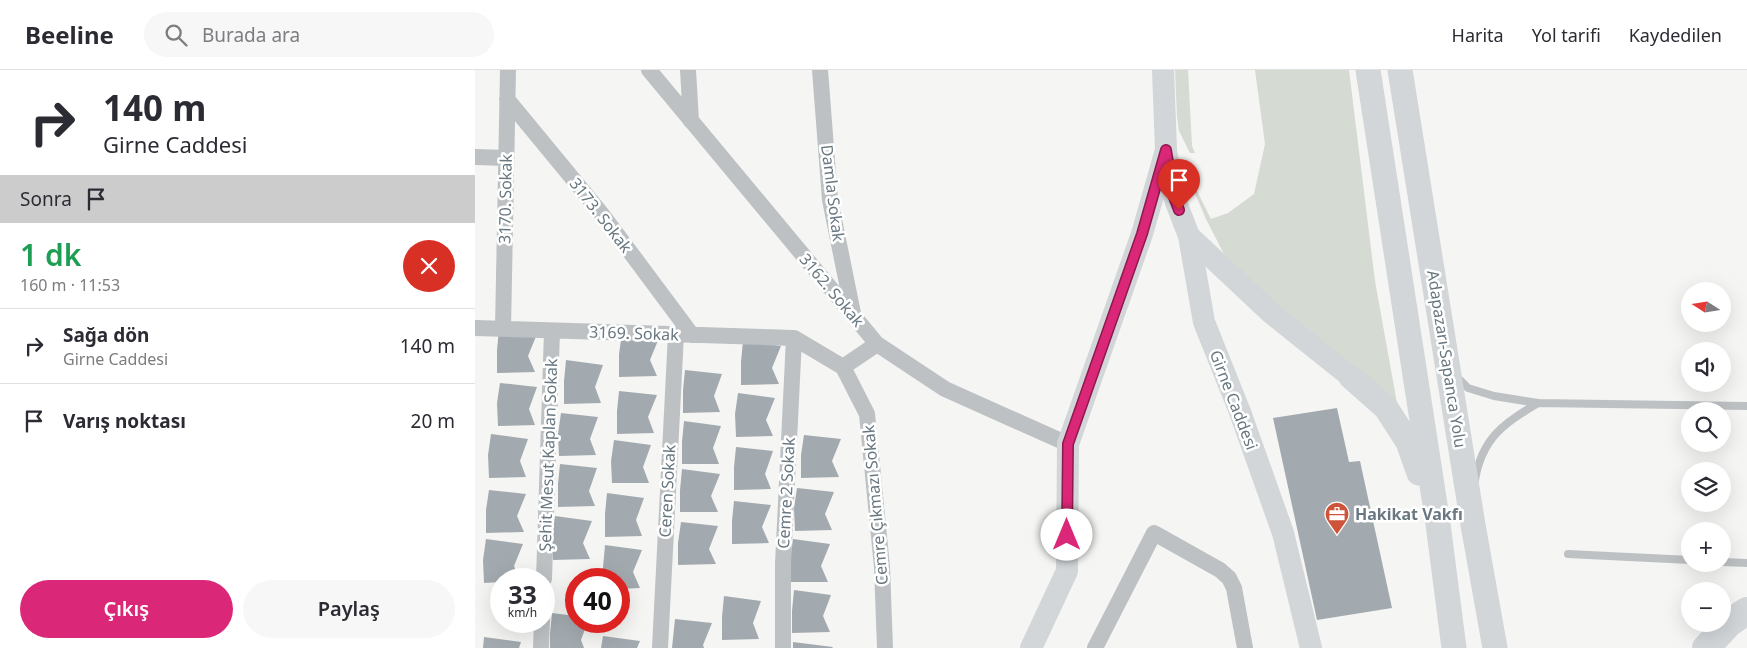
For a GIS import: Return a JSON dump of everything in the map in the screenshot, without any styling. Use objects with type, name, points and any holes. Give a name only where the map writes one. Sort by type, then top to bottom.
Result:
[{"type":"highway","points":[[1706,648],[1729,623],[1747,611]]},
{"type":"main road","name":"Adapazarı-Sapanca Yolu","points":[[1368,70],[1454,648]]},
{"type":"main road","name":"Adapazarı-Sapanca Yolu","points":[[1400,70],[1495,648]]},
{"type":"main road","points":[[1351,377],[1386,408],[1408,442],[1437,524]]},
{"type":"street","name":"3170. Sokak","points":[[503,329],[508,70]]},
{"type":"street","name":"3162. Sokak","points":[[649,70],[877,344],[945,389],[1068,444]]},
{"type":"street","points":[[688,70],[691,121]]},
{"type":"street","name":"Damla Sokak","points":[[820,70],[830,200],[853,315]]},
{"type":"street","points":[[1031,648],[1067,571],[1068,444],[1142,234],[1166,150],[1163,70]]},
{"type":"street","name":"3173. Sokak","points":[[507,99],[601,212],[684,334]]},
{"type":"street","name":"Girne Caddesi","points":[[1166,150],[1174,197],[1189,236],[1204,322],[1240,412],[1283,533],[1311,648]]},
{"type":"street","points":[[475,157],[506,158]]},
{"type":"street","points":[[1189,236],[1271,313],[1351,377]]},
{"type":"street","name":"3169. Sokak","points":[[475,328],[794,338]]},
{"type":"street","name":"Şehit Mesut Kaplan Sokak","points":[[543,568],[552,330]]},
{"type":"street","name":"Ceren Sokak","points":[[660,648],[684,334]]},
{"type":"street","points":[[794,338],[843,367],[877,344]]},
{"type":"street","name":"Cemre 2 Sokak","points":[[783,648],[783,564],[794,338]]},
{"type":"street","name":"Cemre Çıkmazı Sokak","points":[[843,367],[867,414],[882,567],[885,648]]},
{"type":"street","points":[[1095,648],[1154,533],[1220,570],[1229,578],[1234,588],[1245,648]]},
{"type":"street","points":[[541,648],[542,633]]},
{"type":"lane","points":[[1447,365],[1468,388],[1494,396],[1538,403],[1747,406]]},
{"type":"lane","points":[[1471,509],[1477,470],[1487,444],[1509,420],[1538,403]]},
{"type":"lane","points":[[1568,554],[1681,560]]},
{"type":"lane","points":[[1731,562],[1747,563]]},
{"type":"shaded area","points":[[1175,70],[1188,70],[1192,146],[1195,153],[1190,153],[1179,131]]},
{"type":"shaded area","points":[[1255,70],[1349,70],[1375,281],[1400,420],[1358,377],[1227,260],[1190,182],[1192,181],[1211,219],[1228,213],[1254,194],[1265,144]]},
{"type":"building","points":[[499,329],[537,334],[528,356],[535,372],[497,373]]},
{"type":"building","points":[[622,333],[659,338],[650,360],[657,376],[619,377],[619,354]]},
{"type":"building","points":[[743,341],[781,346],[772,368],[779,384],[741,385]]},
{"type":"building","points":[[566,360],[603,365],[595,387],[601,403],[564,404]]},
{"type":"building","points":[[685,370],[722,374],[714,396],[720,412],[683,413]]},
{"type":"building","points":[[500,383],[537,387],[529,409],[535,425],[498,426],[497,403]]},
{"type":"building","points":[[619,391],[657,395],[648,417],[654,433],[617,434]]},
{"type":"building","points":[[738,393],[775,398],[766,420],[773,436],[736,437],[735,414]]},
{"type":"building","name":"Hakikat Vakfı","points":[[1337,408],[1349,462],[1360,461],[1392,608],[1317,620],[1273,418]]},
{"type":"building","points":[[561,413],[598,417],[590,439],[596,455],[559,456],[558,434]]},
{"type":"building","points":[[684,421],[721,426],[713,448],[719,464],[682,464]]},
{"type":"building","points":[[491,434],[528,439],[520,461],[526,477],[489,478],[488,455]]},
{"type":"building","points":[[804,435],[841,439],[832,461],[839,477],[801,478],[801,455]]},
{"type":"building","points":[[614,440],[651,445],[643,467],[649,483],[612,483],[611,461]]},
{"type":"building","points":[[736,447],[773,451],[765,474],[771,489],[734,490]]},
{"type":"building","points":[[560,464],[597,468],[589,491],[595,506],[558,507]]},
{"type":"building","points":[[682,469],[720,474],[711,496],[718,512],[680,512]]},
{"type":"building","points":[[797,488],[834,492],[825,514],[832,530],[795,531],[794,508]]},
{"type":"building","points":[[489,490],[526,494],[517,516],[524,532],[486,533],[486,510]]},
{"type":"building","points":[[607,493],[644,498],[636,520],[642,536],[605,537]]},
{"type":"building","points":[[734,501],[771,505],[762,527],[769,543],[732,544]]},
{"type":"building","points":[[555,516],[592,521],[583,543],[590,559],[553,560],[552,537]]},
{"type":"building","points":[[681,522],[718,526],[709,549],[716,564],[678,565],[678,543]]},
{"type":"building","points":[[486,539],[523,544],[515,568],[490,568],[490,583],[484,583],[483,560]]},
{"type":"building","points":[[793,539],[830,544],[821,566],[828,582],[790,582],[790,560]]},
{"type":"building","points":[[605,545],[642,550],[633,572],[640,588],[630,588],[630,568],[603,568]]},
{"type":"building","points":[[794,590],[831,595],[823,616],[830,632],[792,633]]},
{"type":"building","points":[[724,596],[761,601],[753,623],[759,639],[722,640]]},
{"type":"building","points":[[555,613],[565,615],[565,633],[584,633],[581,640],[584,648],[550,648],[550,634],[555,633]]},
{"type":"building","points":[[675,619],[712,623],[703,645],[704,648],[672,648]]},
{"type":"building","points":[[603,636],[640,641],[637,648],[601,648]]},
{"type":"building","points":[[484,637],[521,642],[519,648],[483,648]]},
{"type":"building","points":[[793,642],[833,647],[793,648]]},
{"type":"place","name":"Hakikat Vakfı","points":[[1337,535]]},
{"type":"route","points":[[1067,535],[1068,444],[1142,234],[1166,150],[1174,197],[1179,210]]}]
